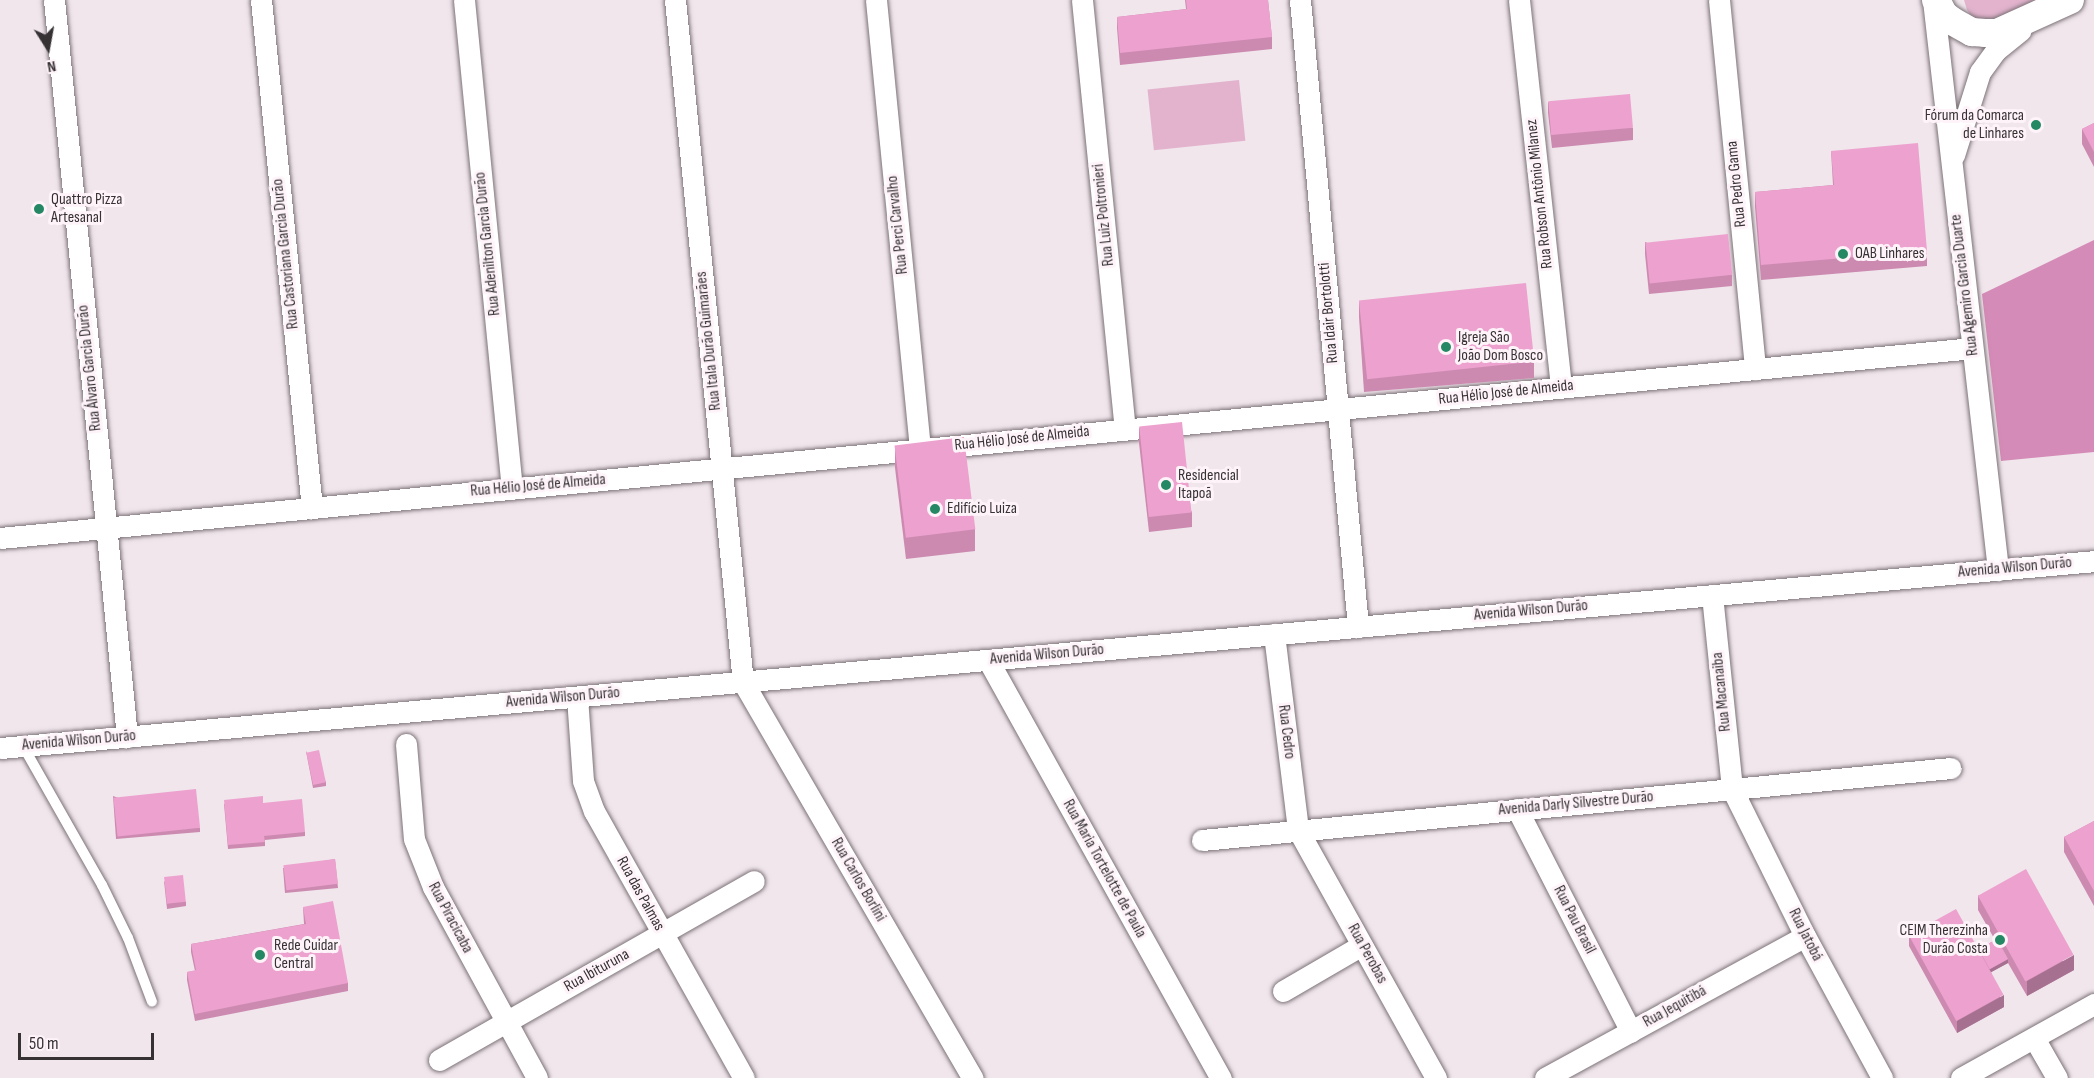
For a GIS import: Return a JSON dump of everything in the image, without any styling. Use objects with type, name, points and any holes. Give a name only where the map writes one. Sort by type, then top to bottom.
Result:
[{"type":"main road","points":[[1935,0],[1944,15],[1972,32],[1997,33],[2070,0]]},
{"type":"street","name":"Rua Álvaro Garcia Durão","points":[[54,0],[127,737]]},
{"type":"street","name":"Rua Castoriana Garcia Durão","points":[[261,0],[312,508]]},
{"type":"street","name":"Rua Adenilton Garcia Durão","points":[[464,0],[512,489]]},
{"type":"street","name":"Rua Itala Durão Guimarães","points":[[675,0],[743,682]]},
{"type":"street","name":"Rua Perci Carvalho","points":[[876,0],[920,449]]},
{"type":"street","name":"Rua Luiz Poltronieri","points":[[1082,0],[1125,429]]},
{"type":"street","name":"Rua Idair Bortolotti","points":[[1300,0],[1358,627]]},
{"type":"street","name":"Rua Robson Antônio Milanez","points":[[1519,0],[1561,387]]},
{"type":"street","name":"Rua Pedro Gama","points":[[1719,0],[1755,369]]},
{"type":"street","name":"Rua Agemiro Garcia Duarte","points":[[1935,0],[1951,164],[1998,570]]},
{"type":"street","points":[[1951,164],[1980,72],[1995,51],[2038,15]]},
{"type":"street","name":"Rua Hélio José de Almeida","points":[[0,538],[1972,348]]},
{"type":"street","name":"Avenida Wilson Durão","points":[[0,748],[2094,561]]},
{"type":"street","name":"Rua Macanaiba","points":[[1712,595],[1732,789]]},
{"type":"street","name":"Rua Cedro","points":[[1274,634],[1298,830]]},
{"type":"street","name":"Rua Maria Tortelotte de Paula","points":[[988,660],[1221,1078]]},
{"type":"street","name":"Rua Carlos Borlini","points":[[743,682],[973,1078]]},
{"type":"street","name":"Rua das Palmas","points":[[577,697],[583,781],[594,811],[744,1078]]},
{"type":"street","name":"Rua Piracicaba","points":[[406,744],[414,839],[433,887],[537,1078]]},
{"type":"street","name":"Avenida Darly Silvestre Durão","points":[[1202,840],[1951,768]]},
{"type":"street","name":"Rua Jatobá","points":[[1732,789],[1805,936],[1882,1078]]},
{"type":"street","name":"Rua Pau Brasil","points":[[1516,809],[1631,1032]]},
{"type":"street","name":"Rua Perobas","points":[[1298,830],[1436,1078]]},
{"type":"street","name":"Rua Ibituruna","points":[[439,1060],[754,881]]},
{"type":"street","name":"Rua Jequitibá","points":[[1545,1078],[1805,936]]},
{"type":"street","points":[[1283,991],[1362,945]]},
{"type":"street","points":[[1961,1078],[2094,1004]]},
{"type":"street","points":[[2034,1038],[2057,1078]]},
{"type":"lane","points":[[23,746],[102,885],[128,938],[152,1002]]},
{"type":"shaded area","points":[[1964,0],[2036,0],[1991,22],[1975,21],[1967,10]]},
{"type":"shaded area","points":[[1239,80],[1245,141],[1154,150],[1148,90]]},
{"type":"shaded area","points":[[2094,240],[2094,452],[2001,461],[1982,294]]},
{"type":"building","points":[[1186,0],[1268,0],[1272,37],[1120,53],[1117,17],[1187,9]]},
{"type":"building","points":[[1630,94],[1633,128],[1551,135],[1548,101]]},
{"type":"building","points":[[2094,123],[2094,152],[2082,129]]},
{"type":"building","points":[[1918,143],[1927,251],[1761,265],[1755,192],[1834,185],[1831,151]]},
{"type":"building","points":[[1728,234],[1732,275],[1650,283],[1645,243]]},
{"type":"building","name":"Igreja São João Dom Bosco","points":[[1526,283],[1534,362],[1367,379],[1359,301]]},
{"type":"building","name":"Residencial Itapoã","points":[[1182,422],[1192,513],[1149,517],[1139,426]]},
{"type":"building","name":"Edifício Luiza","points":[[964,437],[975,529],[906,538],[895,446]]},
{"type":"building","points":[[319,750],[326,782],[313,785],[306,753]]},
{"type":"building","points":[[196,789],[200,828],[118,836],[113,798]]},
{"type":"building","points":[[263,796],[263,803],[302,799],[305,832],[264,836],[265,842],[228,845],[224,800]]},
{"type":"building","points":[[2094,821],[2094,891],[2064,837]]},
{"type":"building","points":[[335,859],[338,884],[286,890],[283,865]]},
{"type":"building","points":[[2026,869],[2074,955],[2025,981],[1978,896]]},
{"type":"building","points":[[183,875],[186,902],[167,904],[164,877]]},
{"type":"building","points":[[333,901],[348,983],[195,1014],[187,972],[196,970],[191,944],[306,924],[303,907]]},
{"type":"building","points":[[1956,909],[2004,995],[1956,1021],[1909,935]]},
{"type":"building","points":[[1997,939],[2008,959],[1990,969],[1979,949]]},
{"type":"place","name":"Fórum da Comarca de Linhares","points":[[2036,125]]},
{"type":"place","name":"Quattro Pizza Artesanal","points":[[39,209]]},
{"type":"place","name":"OAB Linhares","points":[[1843,254]]},
{"type":"place","name":"Igreja São João Dom Bosco","points":[[1446,347]]},
{"type":"place","name":"Residencial Itapoã","points":[[1166,485]]},
{"type":"place","name":"Edifício Luiza","points":[[935,509]]},
{"type":"place","name":"CEIM Therezinha Durão Costa","points":[[2000,940]]},
{"type":"place","name":"Rede Cuidar Central","points":[[260,955]]}]
